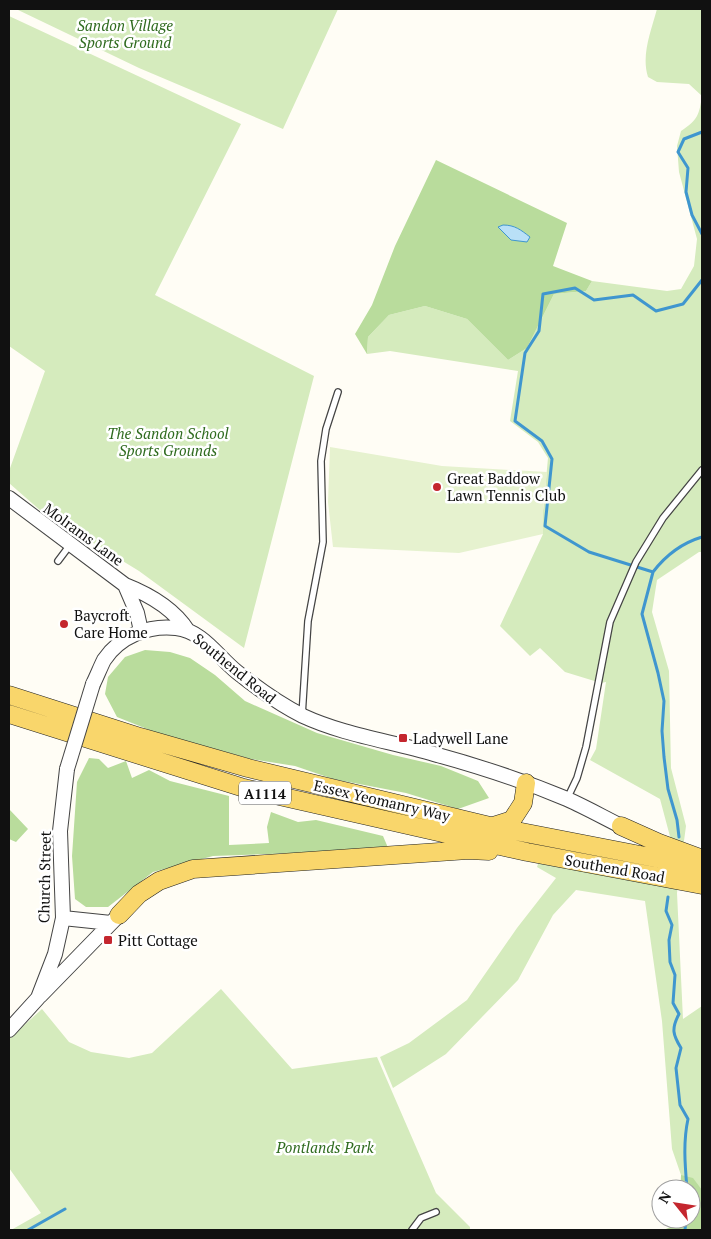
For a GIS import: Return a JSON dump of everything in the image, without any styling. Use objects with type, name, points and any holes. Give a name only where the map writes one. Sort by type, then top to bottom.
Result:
[{"type":"main road","name":"Essex Yeomanry Way","points":[[9,695],[140,737],[248,768],[490,826],[702,867]]},
{"type":"main road","name":"Essex Yeomanry Way","points":[[9,714],[244,788],[527,852]]},
{"type":"main road","points":[[490,826],[512,820],[523,803],[526,783]]},
{"type":"main road","points":[[620,829],[702,860]]},
{"type":"main road","points":[[115,919],[139,894],[159,881],[193,869],[468,850],[527,852]]},
{"type":"main road","name":"Southend Road","points":[[527,852],[702,884]]},
{"type":"street","name":"Molrams Lane","points":[[9,498],[125,585],[137,613],[141,631]]},
{"type":"street","points":[[125,585],[142,591],[180,619],[188,630]]},
{"type":"street","name":"Southend Road","points":[[67,769],[93,684],[104,661],[113,649],[124,639],[141,631],[158,627],[177,628],[188,630],[206,642],[235,671],[278,702],[302,716],[336,730],[433,753],[526,783],[567,799],[620,829]]},
{"type":"street","name":"Church Street","points":[[9,1030],[38,998],[55,954],[63,918],[60,831],[67,769]]},
{"type":"street","points":[[63,918],[115,919]]},
{"type":"street","points":[[38,998],[115,919]]},
{"type":"lane","points":[[302,716],[308,621],[322,542],[321,461],[326,429],[338,392]]},
{"type":"lane","points":[[567,799],[577,778],[586,747],[610,622],[638,559],[663,518],[702,470]]},
{"type":"lane","points":[[58,561],[70,545]]},
{"type":"lane","points":[[412,1230],[422,1218],[436,1212]]},
{"type":"green space","name":"Sandon Village Sports Ground","points":[[16,9],[338,9],[283,129],[139,68]]},
{"type":"green space","points":[[657,9],[702,9],[702,96],[689,84],[657,82],[648,77],[646,52]]},
{"type":"green space","name":"The Sandon School Sports Grounds","points":[[9,16],[241,124],[155,295],[314,376],[244,648],[139,571],[41,511],[9,483],[9,471],[45,371],[9,346]]},
{"type":"green space","points":[[702,96],[702,552],[699,552],[657,580],[652,612],[669,671],[671,768],[686,826],[677,893],[683,1019],[702,1006],[702,1230],[663,1230],[701,1229],[701,1179],[681,1179],[672,1149],[662,1021],[645,901],[576,890],[553,915],[518,980],[446,1054],[393,1088],[380,1057],[409,1043],[467,1000],[517,928],[556,878],[537,867],[539,861],[662,885],[672,844],[660,799],[590,760],[596,749],[606,682],[601,683],[565,672],[540,648],[530,656],[500,626],[543,534],[543,511],[548,458],[538,442],[510,421],[518,371],[390,351],[367,354],[368,337],[389,315],[425,306],[467,319],[508,360],[527,348],[554,294],[586,291],[592,281],[667,291],[681,289],[694,266],[697,239],[679,172],[677,146],[681,131],[691,124],[700,108]]},
{"type":"green space","points":[[436,160],[567,223],[553,266],[592,281],[586,291],[554,294],[527,348],[508,360],[467,319],[425,306],[389,315],[368,337],[367,354],[355,334],[372,305],[395,246]]},
{"type":"green space","name":"Great Baddow Lawn Tennis Club","points":[[330,447],[442,466],[547,472],[543,534],[459,553],[333,547],[328,502]]},
{"type":"green space","points":[[145,650],[170,652],[190,658],[215,675],[245,701],[317,733],[393,755],[441,766],[478,781],[489,798],[458,809],[406,793],[333,779],[295,766],[251,759],[157,733],[117,717],[105,694],[108,677],[125,657]]},
{"type":"green space","points":[[89,758],[99,759],[108,768],[126,761],[132,778],[149,770],[170,781],[229,796],[229,845],[269,843],[267,827],[271,812],[298,822],[316,820],[383,836],[389,850],[213,856],[153,872],[108,907],[86,907],[75,899],[72,856],[77,782]]},
{"type":"green space","points":[[9,809],[28,829],[16,842],[9,839]]},
{"type":"green space","name":"Pontlands Park","points":[[221,989],[292,1069],[377,1057],[436,1193],[470,1227],[470,1230],[11,1230],[41,1213],[9,1168],[9,1039],[42,1009],[69,1042],[91,1052],[129,1058],[152,1053]]},
{"type":"green space","points":[[681,1175],[694,1179],[681,1179]]},
{"type":"green space","points":[[701,1189],[702,1230],[663,1230],[701,1229]]},
{"type":"water","points":[[503,225],[521,230],[530,237],[527,242],[511,240],[498,227]]},
{"type":"waterway","points":[[702,132],[684,139],[678,152],[688,168],[686,192],[692,215],[702,234]]},
{"type":"waterway","points":[[702,280],[683,304],[656,311],[633,295],[594,300],[575,288],[543,294],[539,331],[525,353],[515,421],[542,441],[552,459],[545,526],[589,552],[653,572],[675,550],[702,537]]},
{"type":"waterway","points":[[653,572],[642,614],[664,701],[662,731],[664,757],[668,789],[677,820],[679,837]]},
{"type":"waterway","points":[[668,897],[666,911],[672,925],[669,940],[670,962],[675,975],[673,1003],[679,1014],[674,1032],[681,1048],[676,1068],[680,1105],[688,1119],[685,1145],[686,1179]]},
{"type":"waterway","points":[[28,1230],[65,1209]]},
{"type":"place","name":"Great Baddow Lawn Tennis Club","points":[[437,487]]},
{"type":"place","name":"Baycroft Care Home","points":[[64,624]]},
{"type":"place","name":"Ladywell Lane","points":[[403,738]]},
{"type":"place","name":"Pitt Cottage","points":[[108,940]]}]
